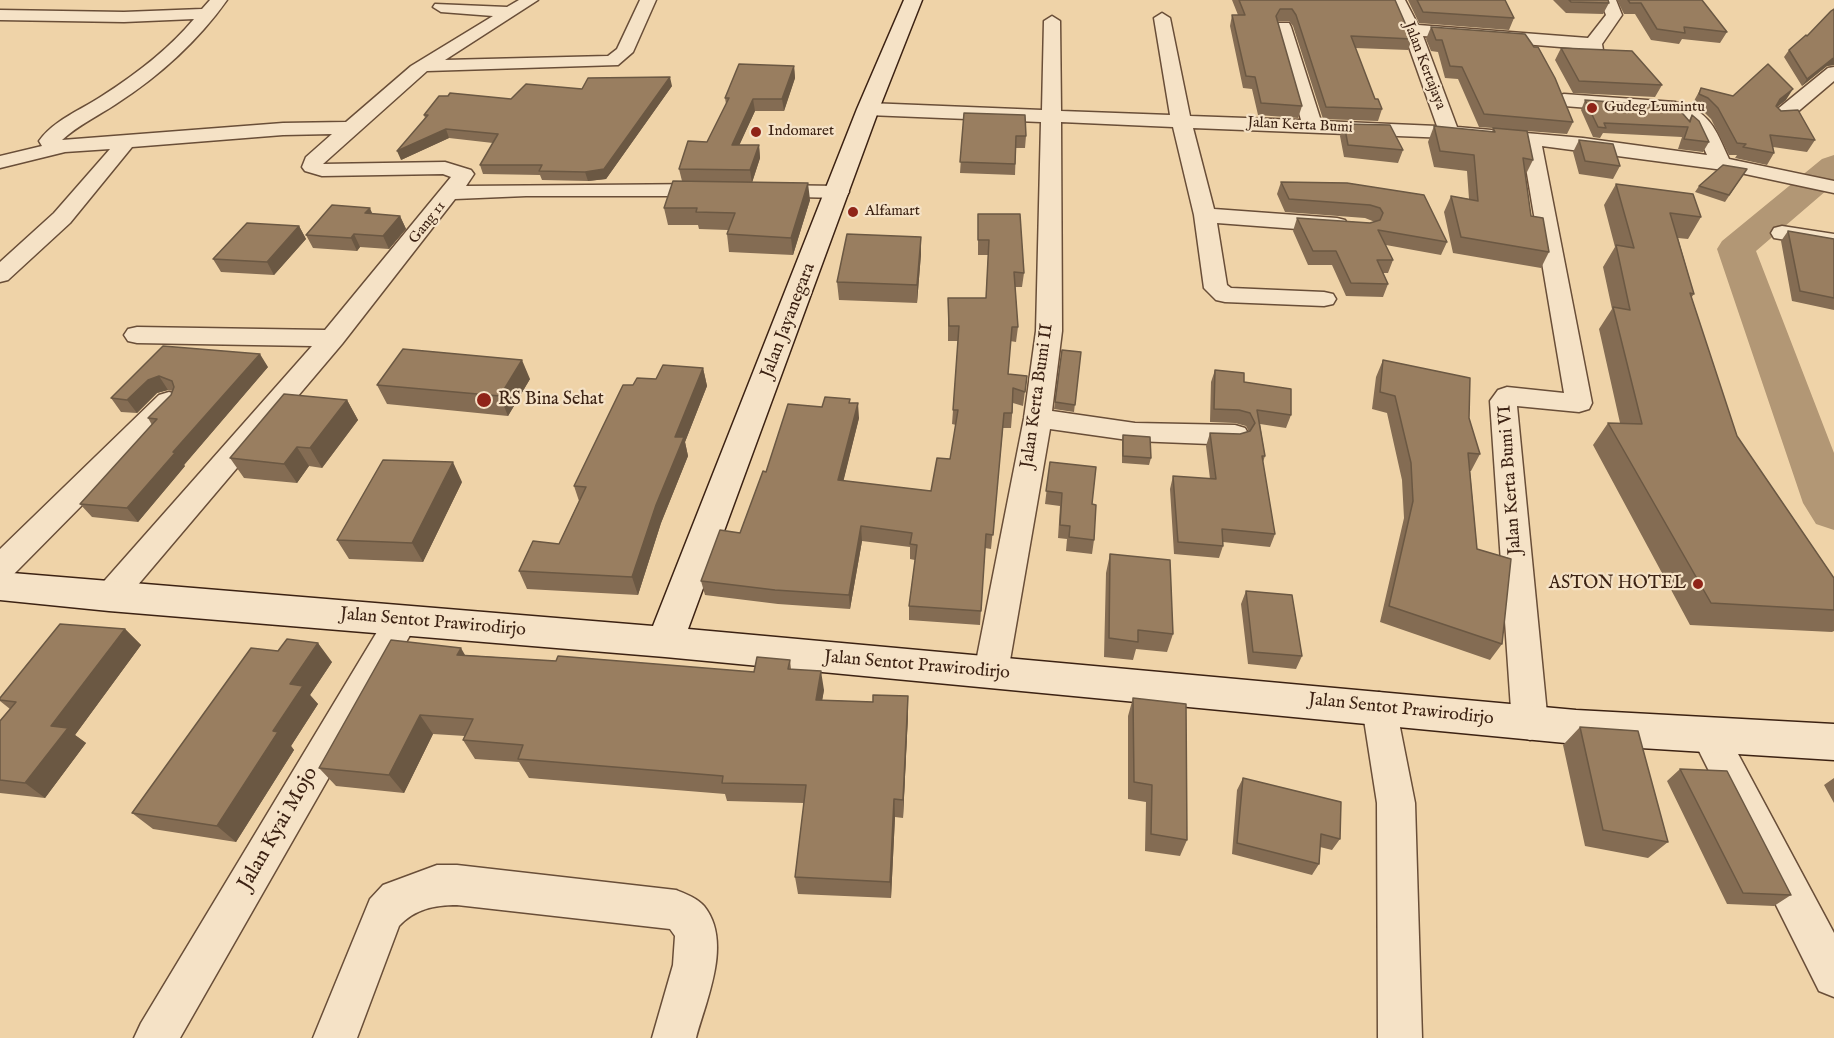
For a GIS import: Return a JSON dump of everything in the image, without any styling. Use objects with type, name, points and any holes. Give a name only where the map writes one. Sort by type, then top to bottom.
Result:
[{"type":"street","name":"Gang 11","points":[[109,597],[333,338],[464,174],[445,168],[321,170],[312,167],[313,160],[417,70],[530,0]]},
{"type":"street","points":[[425,66],[612,62],[618,59],[624,51],[648,0]]},
{"type":"street","name":"Jalan Jayanegara","points":[[666,642],[868,109],[914,0]]},
{"type":"street","name":"Jalan Kertajaya","points":[[1397,0],[1412,30],[1449,132]]},
{"type":"street","points":[[1412,30],[1546,49],[1590,51],[1594,50],[1593,44],[1614,15],[1608,0]]},
{"type":"street","points":[[0,15],[124,17],[213,7]]},
{"type":"street","points":[[213,7],[183,44],[111,99],[64,127],[49,141],[53,145],[65,146],[283,129],[351,128]]},
{"type":"street","points":[[441,7],[508,12]]},
{"type":"street","points":[[1162,18],[1181,121],[1205,215],[1214,284],[1225,296],[1324,299]]},
{"type":"street","name":"Jalan Kerta Bumi II","points":[[991,672],[1038,418],[1049,331],[1052,21]]},
{"type":"street","points":[[1283,27],[1312,125]]},
{"type":"street","points":[[1781,116],[1834,72]]},
{"type":"street","points":[[1570,110],[1675,108],[1691,112],[1699,119],[1726,164]]},
{"type":"street","name":"Jalan Kerta Bumi","points":[[868,109],[1312,125],[1449,132],[1531,140],[1570,110],[1726,164],[1834,187]]},
{"type":"street","name":"Jalan Kerta Bumi VI","points":[[1530,723],[1503,401],[1507,396],[1579,403],[1531,140]]},
{"type":"street","points":[[0,275],[62,218],[125,143]]},
{"type":"street","points":[[0,162],[65,146]]},
{"type":"street","points":[[450,193],[586,189],[838,192]]},
{"type":"street","points":[[1205,215],[1353,226]]},
{"type":"street","points":[[1782,233],[1834,241]]},
{"type":"street","points":[[137,334],[333,338]]},
{"type":"street","points":[[0,568],[169,401]]},
{"type":"street","points":[[1038,418],[1135,432],[1235,435]]},
{"type":"street","name":"Jalan Sentot Prawirodirjo","points":[[0,586],[109,597],[666,642],[1378,706],[1530,723],[1834,742]]},
{"type":"street","name":"Jalan Kyai Mojo","points":[[156,1038],[401,621]]},
{"type":"street","points":[[1378,706],[1396,803],[1400,1038]]},
{"type":"street","points":[[1709,735],[1834,976]]},
{"type":"street","points":[[335,1038],[384,913],[398,899],[437,885],[457,885],[676,910],[686,916],[694,927],[697,939],[696,955],[674,1038]]},
{"type":"building","points":[[1239,0],[1395,0],[1412,39],[1351,36],[1375,99],[1378,99],[1382,109],[1326,107],[1296,15],[1292,9],[1280,9],[1276,16],[1302,106],[1261,103],[1255,77],[1246,76],[1232,15],[1245,15]]},
{"type":"building","points":[[1417,0],[1505,0],[1514,18],[1423,12]]},
{"type":"building","points":[[1569,0],[1608,0],[1609,3],[1571,2]]},
{"type":"building","points":[[1628,0],[1702,0],[1727,32],[1684,27],[1685,33],[1657,29],[1641,3],[1630,3]]},
{"type":"building","points":[[1834,9],[1834,58],[1807,79],[1789,50]]},
{"type":"building","points":[[1431,27],[1525,34],[1534,47],[1538,47],[1555,78],[1573,122],[1484,114],[1462,67],[1450,66],[1442,40],[1436,40]]},
{"type":"building","points":[[1561,48],[1632,51],[1662,85],[1579,81]]},
{"type":"building","points":[[739,64],[794,66],[782,99],[753,99],[732,145],[759,145],[750,170],[679,169],[688,141],[707,142],[729,98],[725,98]]},
{"type":"building","points":[[1768,64],[1793,89],[1780,99],[1776,106],[1781,111],[1798,110],[1815,140],[1770,135],[1774,153],[1743,147],[1746,144],[1737,143],[1718,108],[1708,98],[1699,94],[1701,88],[1733,96]]},
{"type":"building","points":[[670,77],[604,169],[585,172],[539,171],[542,165],[480,165],[498,134],[446,129],[397,151],[428,115],[424,115],[439,96],[448,96],[450,93],[511,99],[526,84],[582,89],[588,78]]},
{"type":"building","points":[[1585,100],[1677,107],[1690,122],[1692,115],[1699,121],[1709,142],[1684,139],[1688,127],[1604,123],[1606,128],[1598,127]]},
{"type":"building","points":[[964,113],[1025,115],[1026,136],[1016,136],[1015,164],[960,162]]},
{"type":"building","points":[[1344,124],[1390,125],[1403,150],[1348,145]]},
{"type":"building","points":[[1434,126],[1495,132],[1493,128],[1527,131],[1533,160],[1523,158],[1531,216],[1543,218],[1549,252],[1461,237],[1451,196],[1478,201],[1474,155],[1440,151]]},
{"type":"building","points":[[1579,140],[1613,144],[1620,166],[1585,161]]},
{"type":"building","points":[[1723,165],[1747,169],[1729,195],[1699,186]]},
{"type":"building","points":[[673,181],[808,183],[791,238],[727,234],[735,213],[696,212],[697,208],[664,208]]},
{"type":"building","points":[[1281,182],[1347,183],[1424,195],[1447,242],[1378,230],[1393,260],[1377,260],[1388,284],[1351,283],[1336,251],[1313,251],[1297,218],[1370,223],[1380,220],[1383,213],[1380,208],[1370,205],[1289,199]]},
{"type":"building","points":[[1616,184],[1693,194],[1701,217],[1670,213],[1694,294],[1690,293],[1737,436],[1834,578],[1834,610],[1711,603],[1608,423],[1642,424],[1613,307],[1630,310],[1616,245],[1634,248]]},
{"type":"building","points":[[332,205],[370,208],[365,213],[400,216],[383,236],[354,234],[351,238],[306,235]]},
{"type":"building","points":[[978,214],[1020,214],[1024,273],[1014,272],[1018,327],[1012,327],[1008,374],[1027,376],[1025,392],[1013,388],[1012,413],[1004,413],[993,535],[986,534],[981,611],[909,606],[917,545],[910,544],[912,533],[861,526],[849,595],[775,590],[701,581],[720,530],[740,533],[763,471],[766,472],[788,404],[822,407],[825,397],[850,399],[849,403],[858,403],[838,480],[931,491],[937,458],[950,459],[958,410],[953,410],[959,326],[949,326],[948,298],[986,298],[989,240],[978,240]]},
{"type":"building","points":[[247,223],[299,226],[267,262],[213,259]]},
{"type":"building","points":[[1788,231],[1834,239],[1834,298],[1800,291]]},
{"type":"building","points":[[847,234],[921,237],[917,285],[837,282]]},
{"type":"building","points":[[163,346],[260,354],[127,508],[80,504],[157,419],[148,418],[171,395],[174,387],[172,381],[159,376],[148,380],[127,400],[111,398]]},
{"type":"building","points":[[403,349],[522,360],[500,396],[377,385]]},
{"type":"building","points":[[1062,350],[1081,352],[1075,405],[1055,402]]},
{"type":"building","points":[[1383,360],[1470,378],[1469,418],[1480,454],[1468,453],[1477,549],[1511,559],[1502,644],[1389,606],[1413,501],[1411,463],[1395,396],[1380,392]]},
{"type":"building","points":[[663,365],[703,368],[675,437],[684,437],[656,505],[632,577],[519,571],[533,541],[559,544],[586,487],[574,486],[623,385],[633,385],[637,378],[656,379]]},
{"type":"building","points":[[1215,370],[1244,373],[1244,382],[1291,389],[1291,415],[1257,410],[1275,534],[1222,529],[1223,546],[1178,542],[1173,476],[1216,479],[1210,433],[1240,434],[1250,431],[1255,423],[1250,413],[1214,409]]},
{"type":"building","points":[[284,394],[347,400],[310,448],[297,447],[284,464],[230,458]]},
{"type":"building","points":[[1123,435],[1150,437],[1151,458],[1123,456]]},
{"type":"building","points":[[383,460],[453,462],[412,543],[337,540]]},
{"type":"building","points":[[1050,462],[1096,467],[1092,504],[1096,505],[1094,540],[1069,537],[1070,526],[1060,525],[1062,493],[1046,491]]},
{"type":"building","points":[[1110,554],[1170,560],[1173,634],[1138,630],[1138,642],[1109,638]]},
{"type":"building","points":[[1246,591],[1292,595],[1302,656],[1253,652]]},
{"type":"building","points":[[60,624],[125,629],[51,726],[68,728],[25,783],[0,780],[0,721],[16,702],[0,700],[0,698]]},
{"type":"building","points":[[287,639],[318,643],[290,684],[303,686],[273,731],[278,732],[217,826],[132,813],[251,648],[278,651]]},
{"type":"building","points":[[391,640],[461,648],[457,655],[556,661],[558,656],[754,672],[757,657],[790,660],[788,669],[821,671],[816,700],[873,702],[873,695],[908,696],[903,800],[894,799],[890,882],[795,877],[806,785],[722,783],[723,776],[518,759],[523,745],[463,740],[473,719],[420,715],[389,775],[319,768]]},
{"type":"building","points":[[1133,698],[1186,704],[1187,840],[1151,834],[1152,785],[1134,782]]},
{"type":"building","points":[[1580,727],[1638,731],[1668,842],[1603,830]]},
{"type":"building","points":[[1680,769],[1727,771],[1791,895],[1743,893]]},
{"type":"building","points":[[1243,778],[1341,802],[1340,839],[1321,834],[1319,864],[1237,843]]},
{"type":"waterway","points":[[1834,166],[1736,249],[1828,503],[1834,511]]},
{"type":"place","name":"Gudeg Lumintu","points":[[1592,108]]},
{"type":"place","name":"Indomaret","points":[[756,132]]},
{"type":"place","name":"Alfamart","points":[[853,212]]},
{"type":"place","name":"RS Bina Sehat","points":[[484,400]]},
{"type":"place","name":"ASTON HOTEL","points":[[1698,584]]}]
